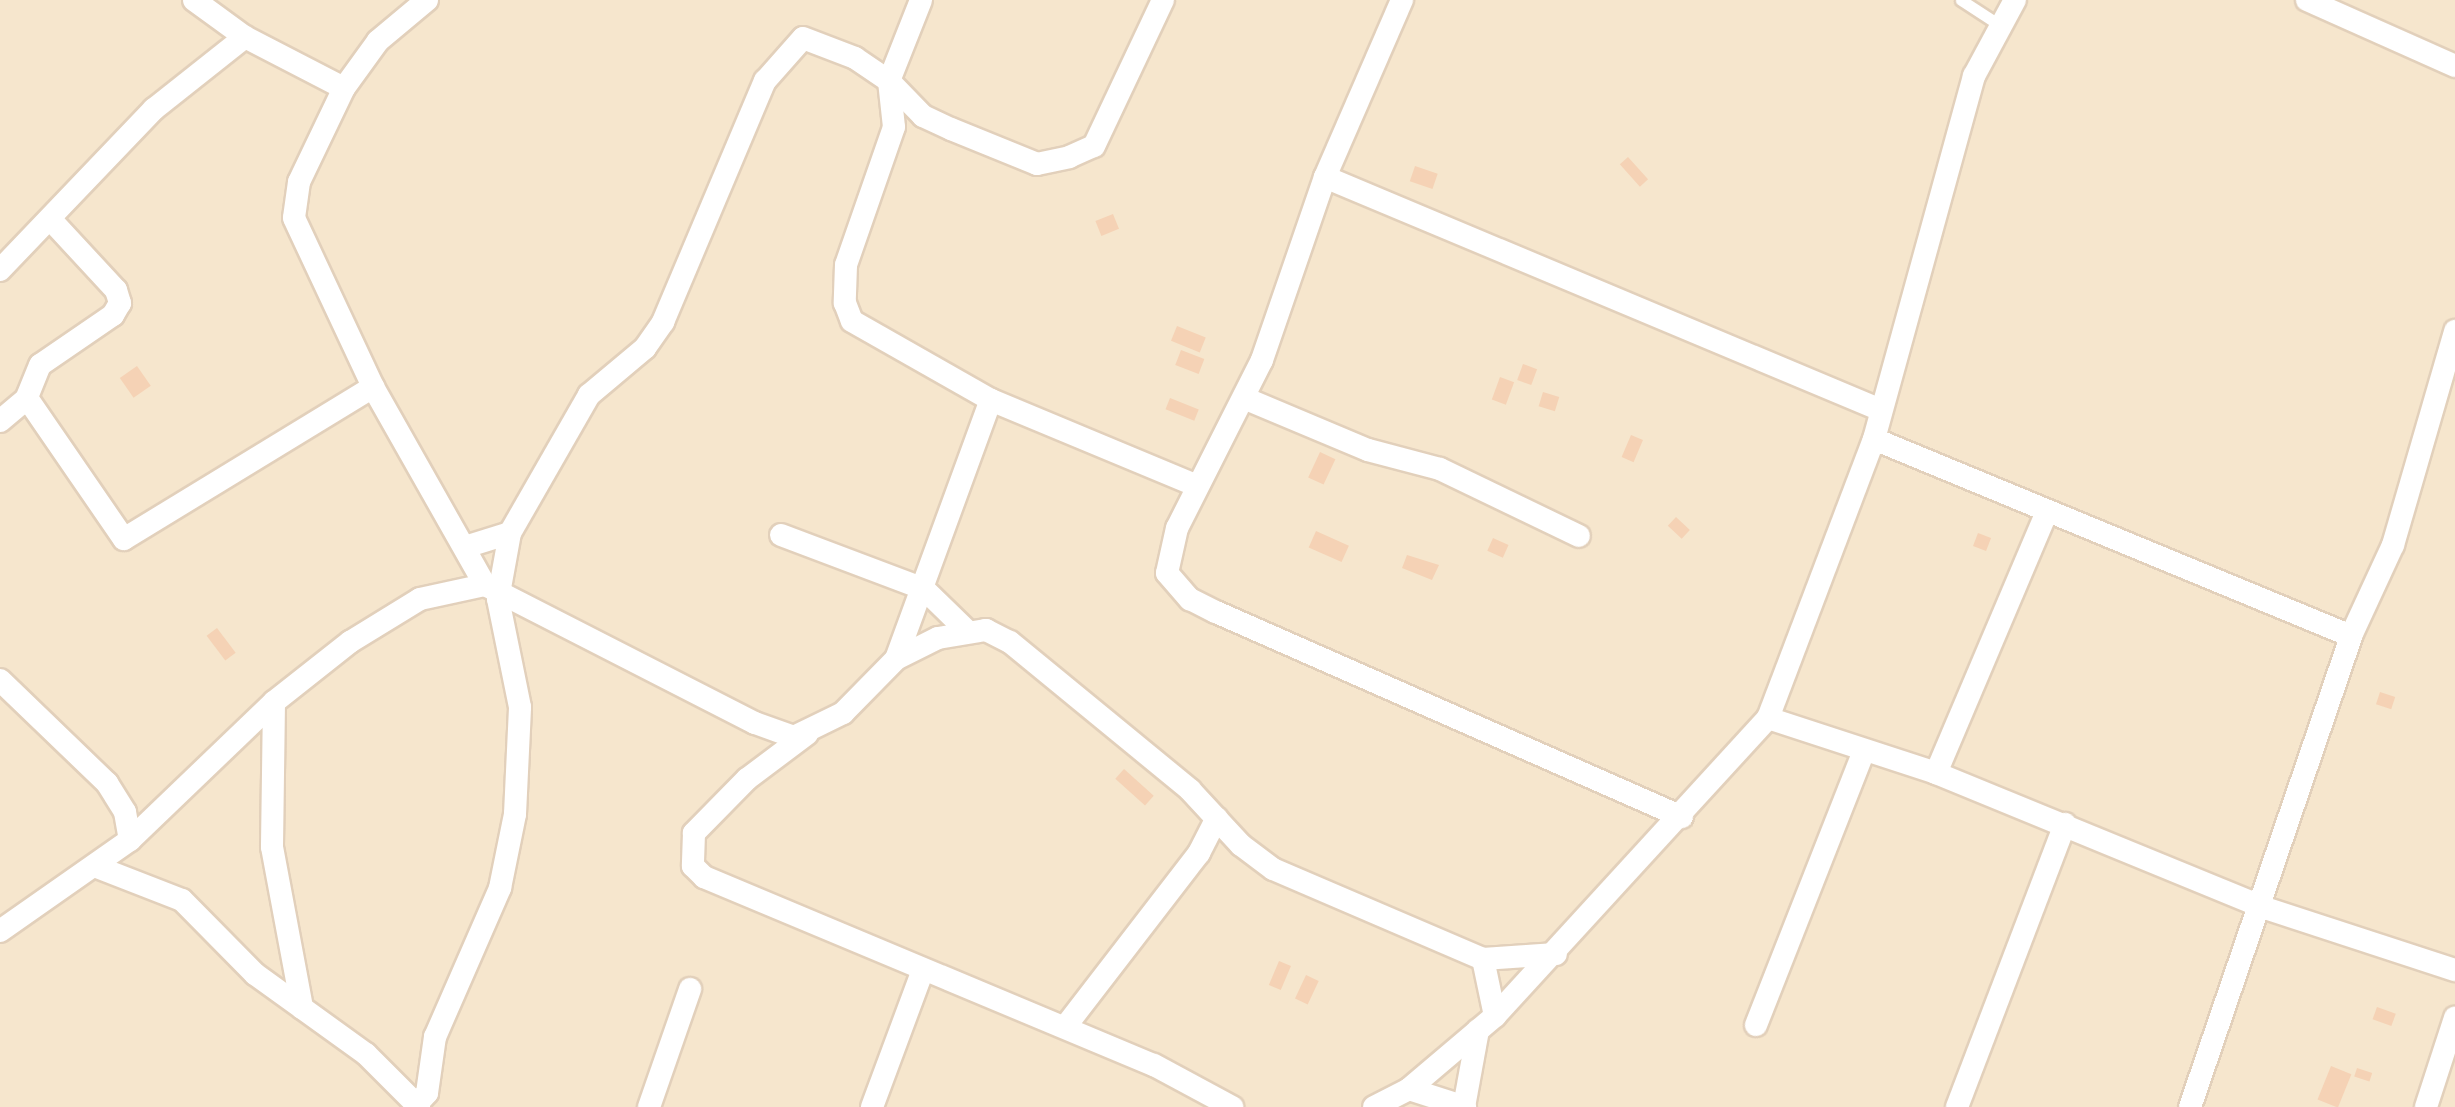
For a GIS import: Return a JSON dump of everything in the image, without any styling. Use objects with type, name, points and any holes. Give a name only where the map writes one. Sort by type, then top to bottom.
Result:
[{"type":"street","points":[[194,0],[245,37],[344,88]]},
{"type":"street","points":[[97,867],[182,900],[255,974],[302,1008],[418,1106],[427,1093],[435,1036],[500,888],[515,814],[520,706],[492,588],[373,387],[294,218],[299,182],[344,88],[378,40],[427,0]]},
{"type":"street","points":[[921,0],[889,82],[894,127],[846,264],[845,304],[863,333],[990,400],[1198,486]]},
{"type":"street","points":[[492,588],[510,533],[589,394],[644,348],[663,322],[753,100],[788,51],[804,38],[855,58],[889,82],[922,116],[1037,164],[1094,146],[1162,0]]},
{"type":"street","points":[[1402,0],[1324,177],[1244,398],[1198,486],[1167,558],[1167,573],[1190,599],[1466,727],[1682,817]]},
{"type":"street","points":[[1374,1107],[1409,1088],[1486,1023],[1556,954],[1768,718],[1874,439],[1974,76],[2015,0]]},
{"type":"street","points":[[2306,0],[2455,66]]},
{"type":"street","points":[[0,270],[52,221],[154,109],[245,37]]},
{"type":"street","points":[[1324,177],[1882,410]]},
{"type":"street","points":[[0,421],[27,398],[40,366],[113,315],[120,303],[116,290],[52,221]]},
{"type":"street","points":[[2190,1107],[2262,907],[2351,636],[2394,545],[2448,385],[2455,331]]},
{"type":"street","points":[[27,398],[124,539],[373,387]]},
{"type":"street","points":[[1244,398],[1368,450],[1440,469],[1579,536]]},
{"type":"street","points":[[990,400],[924,590],[896,658],[842,713],[807,734],[713,810],[694,833],[693,866],[923,970],[1065,1027],[1232,1107]]},
{"type":"street","points":[[1874,439],[2046,514],[2351,636]]},
{"type":"street","points":[[1936,773],[2046,514]]},
{"type":"street","points":[[465,547],[510,533]]},
{"type":"street","points":[[781,536],[924,590],[966,630]]},
{"type":"street","points":[[0,931],[97,867],[274,702],[350,642],[420,599],[492,588],[755,723],[777,733],[807,734]]},
{"type":"street","points":[[896,658],[966,630],[986,630],[1010,642],[1217,818],[1253,855],[1483,959],[1556,954]]},
{"type":"street","points":[[0,680],[107,783],[125,812],[130,840]]},
{"type":"street","points":[[274,702],[272,847],[302,1008]]},
{"type":"street","points":[[1768,718],[1936,773],[2262,907],[2455,970]]},
{"type":"street","points":[[1756,1026],[1864,752]]},
{"type":"street","points":[[1065,1027],[1198,854],[1217,818]]},
{"type":"street","points":[[1957,1107],[2065,824]]},
{"type":"street","points":[[1198,854],[1253,855]]},
{"type":"street","points":[[1409,1088],[1464,1107],[1486,1023],[1483,959]]},
{"type":"street","points":[[872,1107],[923,970]]},
{"type":"street","points":[[649,1107],[690,989]]},
{"type":"street","points":[[2426,1107],[2455,1018]]},
{"type":"lane","points":[[1961,0],[2001,26]]},
{"type":"shaded area","points":[[0,0],[2455,0],[2455,1107],[0,1107]]},
{"type":"building","points":[[1628,157],[1648,179],[1640,187],[1620,164]]},
{"type":"building","points":[[1415,166],[1438,174],[1432,189],[1410,181]]},
{"type":"building","points":[[1113,214],[1119,229],[1101,236],[1095,221]]},
{"type":"building","points":[[1177,326],[1206,338],[1200,352],[1171,341]]},
{"type":"building","points":[[1181,350],[1204,359],[1199,374],[1175,365]]},
{"type":"building","points":[[1523,364],[1537,369],[1531,385],[1517,380]]},
{"type":"building","points":[[137,366],[151,386],[134,398],[120,378]]},
{"type":"building","points":[[1500,377],[1514,382],[1506,405],[1492,400]]},
{"type":"building","points":[[1543,392],[1559,397],[1555,411],[1539,406]]},
{"type":"building","points":[[1170,398],[1199,410],[1194,421],[1166,409]]},
{"type":"building","points":[[1631,435],[1643,440],[1634,462],[1622,457]]},
{"type":"building","points":[[1320,452],[1335,459],[1324,485],[1308,477]]},
{"type":"building","points":[[1676,517],[1690,530],[1682,539],[1668,526]]},
{"type":"building","points":[[1316,531],[1349,546],[1342,562],[1309,547]]},
{"type":"building","points":[[1978,533],[1991,538],[1986,551],[1973,546]]},
{"type":"building","points":[[1493,538],[1509,545],[1503,558],[1487,551]]},
{"type":"building","points":[[1407,555],[1439,565],[1432,580],[1402,568]]},
{"type":"building","points":[[217,628],[236,653],[225,661],[207,636]]},
{"type":"building","points":[[2380,692],[2395,697],[2391,709],[2376,704]]},
{"type":"building","points":[[1124,769],[1154,796],[1145,805],[1115,779]]},
{"type":"building","points":[[1279,961],[1291,966],[1281,990],[1269,985]]},
{"type":"building","points":[[1306,975],[1319,981],[1308,1004],[1295,999]]},
{"type":"building","points":[[2377,1007],[2396,1014],[2391,1026],[2373,1019]]},
{"type":"building","points":[[2331,1066],[2351,1074],[2338,1107],[2318,1099]]},
{"type":"building","points":[[2357,1068],[2372,1073],[2369,1082],[2354,1077]]}]
